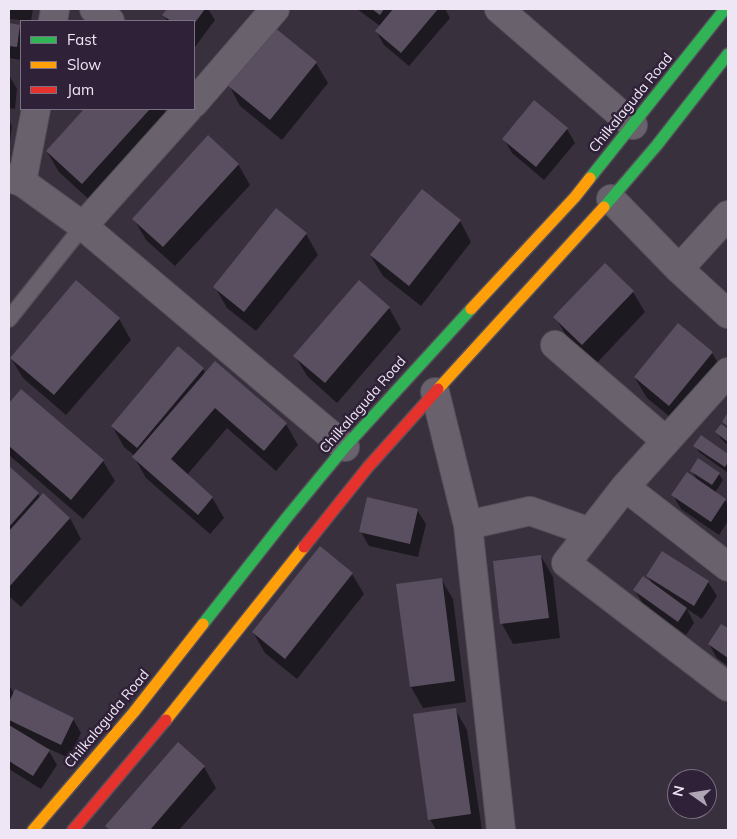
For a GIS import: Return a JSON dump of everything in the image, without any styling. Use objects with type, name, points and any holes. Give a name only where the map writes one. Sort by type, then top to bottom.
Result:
[{"type":"main road","name":"Chilkalaguda Road","points":[[33,830],[134,712],[288,516],[345,447],[575,197],[725,9]]},
{"type":"main road","points":[[73,830],[157,731],[368,467],[611,199],[657,145],[728,54]]},
{"type":"street","points":[[94,9],[109,20]]},
{"type":"street","points":[[195,97],[275,9]]},
{"type":"street","points":[[499,9],[633,125]]},
{"type":"street","points":[[36,110],[16,180],[84,226],[345,447]]},
{"type":"street","points":[[84,226],[184,110]]},
{"type":"street","points":[[611,199],[680,269],[728,314]]},
{"type":"street","points":[[680,269],[728,215]]},
{"type":"street","points":[[555,345],[666,441]]},
{"type":"street","points":[[728,372],[625,488],[566,562],[728,687]]},
{"type":"street","points":[[435,392],[468,525],[501,830]]},
{"type":"street","points":[[625,488],[725,557]]},
{"type":"street","points":[[468,525],[530,511],[590,532]]},
{"type":"lane","points":[[9,319],[84,226]]},
{"type":"building","points":[[167,9],[205,9],[195,23],[195,20],[170,20],[162,15]]},
{"type":"building","points":[[372,9],[384,9],[380,15]]},
{"type":"building","points":[[393,9],[438,9],[401,53],[375,31]]},
{"type":"building","points":[[9,23],[20,25],[17,47],[9,46]]},
{"type":"building","points":[[274,27],[317,62],[270,120],[227,85]]},
{"type":"building","points":[[534,100],[568,128],[536,167],[502,139]]},
{"type":"building","points":[[83,110],[149,110],[82,184],[46,151]]},
{"type":"building","points":[[208,135],[239,164],[163,247],[132,219]]},
{"type":"building","points":[[422,189],[461,220],[409,286],[370,255]]},
{"type":"building","points":[[276,208],[307,233],[244,312],[213,287]]},
{"type":"building","points":[[605,263],[634,291],[582,345],[553,317]]},
{"type":"building","points":[[76,280],[120,318],[54,395],[10,358]]},
{"type":"building","points":[[359,280],[390,307],[325,383],[293,356]]},
{"type":"building","points":[[678,323],[713,352],[669,406],[634,377]]},
{"type":"building","points":[[178,346],[204,368],[137,448],[111,426]]},
{"type":"building","points":[[215,361],[287,423],[264,451],[215,408],[171,459],[213,497],[198,515],[132,457]]},
{"type":"building","points":[[21,389],[104,460],[71,500],[9,446],[9,403]]},
{"type":"building","points":[[728,412],[728,426],[722,422]]},
{"type":"building","points":[[721,424],[728,429],[728,442],[715,432]]},
{"type":"building","points":[[701,435],[728,454],[728,462],[725,467],[693,446]]},
{"type":"building","points":[[698,458],[720,473],[712,485],[690,471]]},
{"type":"building","points":[[10,467],[39,493],[9,527],[9,469]]},
{"type":"building","points":[[687,472],[726,499],[711,522],[671,495]]},
{"type":"building","points":[[43,493],[70,518],[9,587],[9,531]]},
{"type":"building","points":[[367,497],[418,509],[410,544],[359,532]]},
{"type":"building","points":[[320,546],[353,573],[285,659],[252,632]]},
{"type":"building","points":[[662,551],[709,581],[694,606],[646,576]]},
{"type":"building","points":[[541,555],[549,618],[500,624],[493,561]]},
{"type":"building","points":[[643,576],[687,608],[678,622],[633,590]]},
{"type":"building","points":[[442,578],[455,681],[410,687],[396,584]]},
{"type":"building","points":[[721,624],[728,628],[728,658],[708,644]]},
{"type":"building","points":[[15,689],[74,718],[61,745],[9,720],[9,702]]},
{"type":"building","points":[[456,708],[471,814],[428,820],[413,714]]},
{"type":"building","points":[[9,725],[50,750],[33,776],[9,761]]},
{"type":"building","points":[[178,742],[205,766],[150,830],[110,830],[105,826]]},
{"type":"traffic: fast","points":[[590,178],[725,9]]},
{"type":"traffic: fast","points":[[604,207],[657,145],[728,54]]},
{"type":"traffic: fast","points":[[203,624],[345,447],[471,309]]},
{"type":"traffic: slow","points":[[471,309],[575,197],[590,178]]},
{"type":"traffic: slow","points":[[438,389],[604,207]]},
{"type":"traffic: slow","points":[[166,720],[304,547]]},
{"type":"traffic: slow","points":[[33,830],[134,712],[203,624]]},
{"type":"traffic: jam","points":[[304,547],[368,467],[438,389]]},
{"type":"traffic: jam","points":[[73,830],[166,720]]}]
